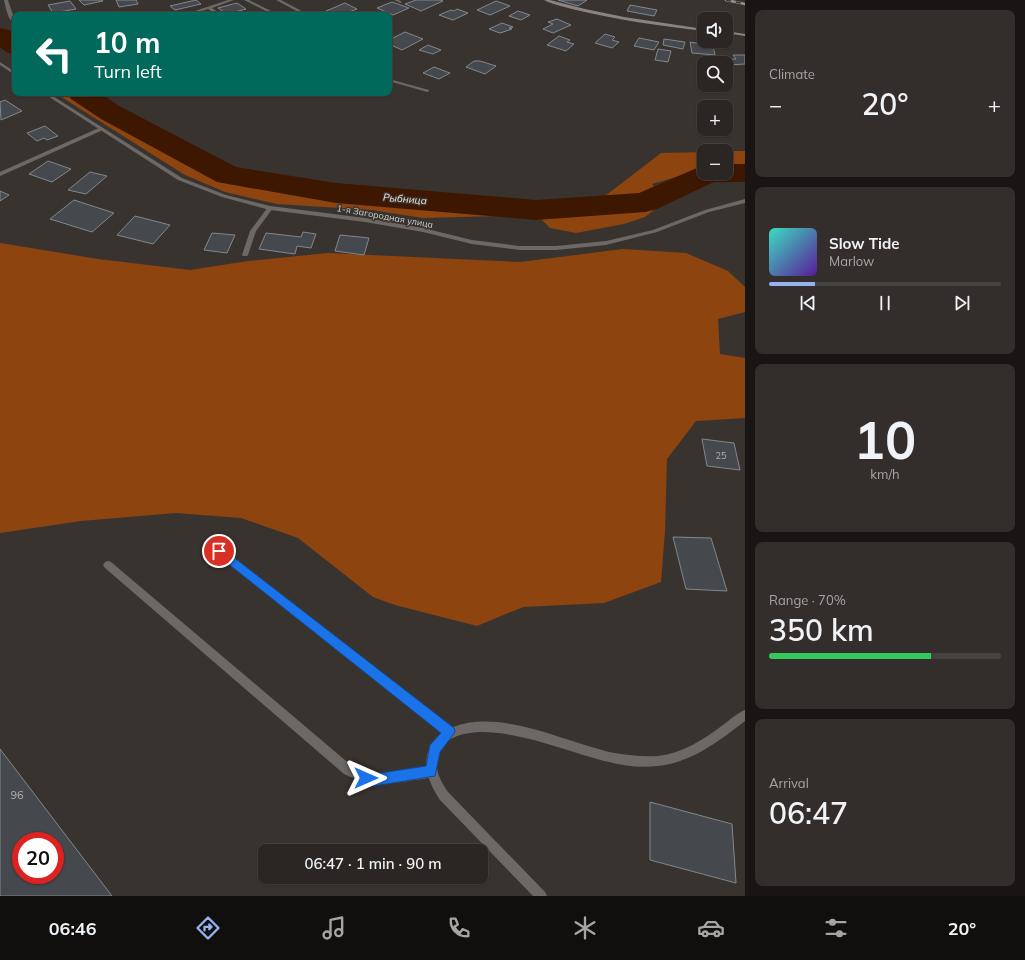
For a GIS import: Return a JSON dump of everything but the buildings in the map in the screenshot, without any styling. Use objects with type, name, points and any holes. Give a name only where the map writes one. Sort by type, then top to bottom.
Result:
[{"type":"main road","points":[[546,0],[656,25],[697,29]]},
{"type":"main road","points":[[733,33],[745,35]]},
{"type":"street","points":[[6,0],[12,18]]},
{"type":"street","points":[[194,12],[232,0]]},
{"type":"street","points":[[246,0],[271,12]]},
{"type":"street","points":[[278,0],[301,12]]},
{"type":"street","points":[[208,7],[216,12]]},
{"type":"street","points":[[0,63],[12,72]]},
{"type":"street","points":[[392,81],[426,91]]},
{"type":"street","name":"1-я Загородная улица","points":[[50,96],[180,179],[224,196],[270,208],[365,220],[423,230],[472,242],[519,248],[556,248],[606,243],[655,231],[707,212],[745,201]]},
{"type":"street","points":[[0,174],[101,129]]},
{"type":"street","points":[[245,255],[253,231],[270,208]]},
{"type":"street","points":[[219,551],[449,732]]},
{"type":"street","points":[[108,565],[358,777],[374,780],[431,772]]},
{"type":"street","points":[[541,896],[444,796],[436,784],[431,772],[435,750],[449,732],[484,727],[518,730],[609,757],[631,761],[658,761],[681,756],[702,745],[745,715]]},
{"type":"shaded area","points":[[60,96],[74,96],[99,116],[221,178],[271,190],[320,194],[348,200],[435,210],[517,212],[551,215],[578,213],[609,193],[661,153],[697,152],[697,171],[652,184],[664,202],[645,217],[624,224],[576,233],[550,228],[542,220],[499,216],[423,218],[372,210],[277,204],[225,192],[185,175]]},
{"type":"shaded area","points":[[733,151],[745,151],[745,168],[733,168]]},
{"type":"shaded area","points":[[0,243],[98,259],[190,270],[248,261],[328,253],[520,262],[623,249],[686,253],[728,271],[745,287],[745,312],[718,319],[720,354],[745,358],[745,418],[696,421],[667,459],[665,531],[661,582],[604,603],[523,607],[477,626],[395,605],[373,597],[298,538],[241,518],[176,513],[81,521],[0,533]]},
{"type":"waterway","name":"Рыбница","points":[[0,35],[12,45]]},
{"type":"waterway","name":"Рыбница","points":[[86,96],[111,113],[228,175],[336,193],[536,210],[645,202],[709,173],[745,173]]},
{"type":"railway","points":[[726,0],[745,4]]},
{"type":"route","points":[[219,551],[449,732],[441,740],[435,750],[431,772],[374,780],[366,778]]}]
